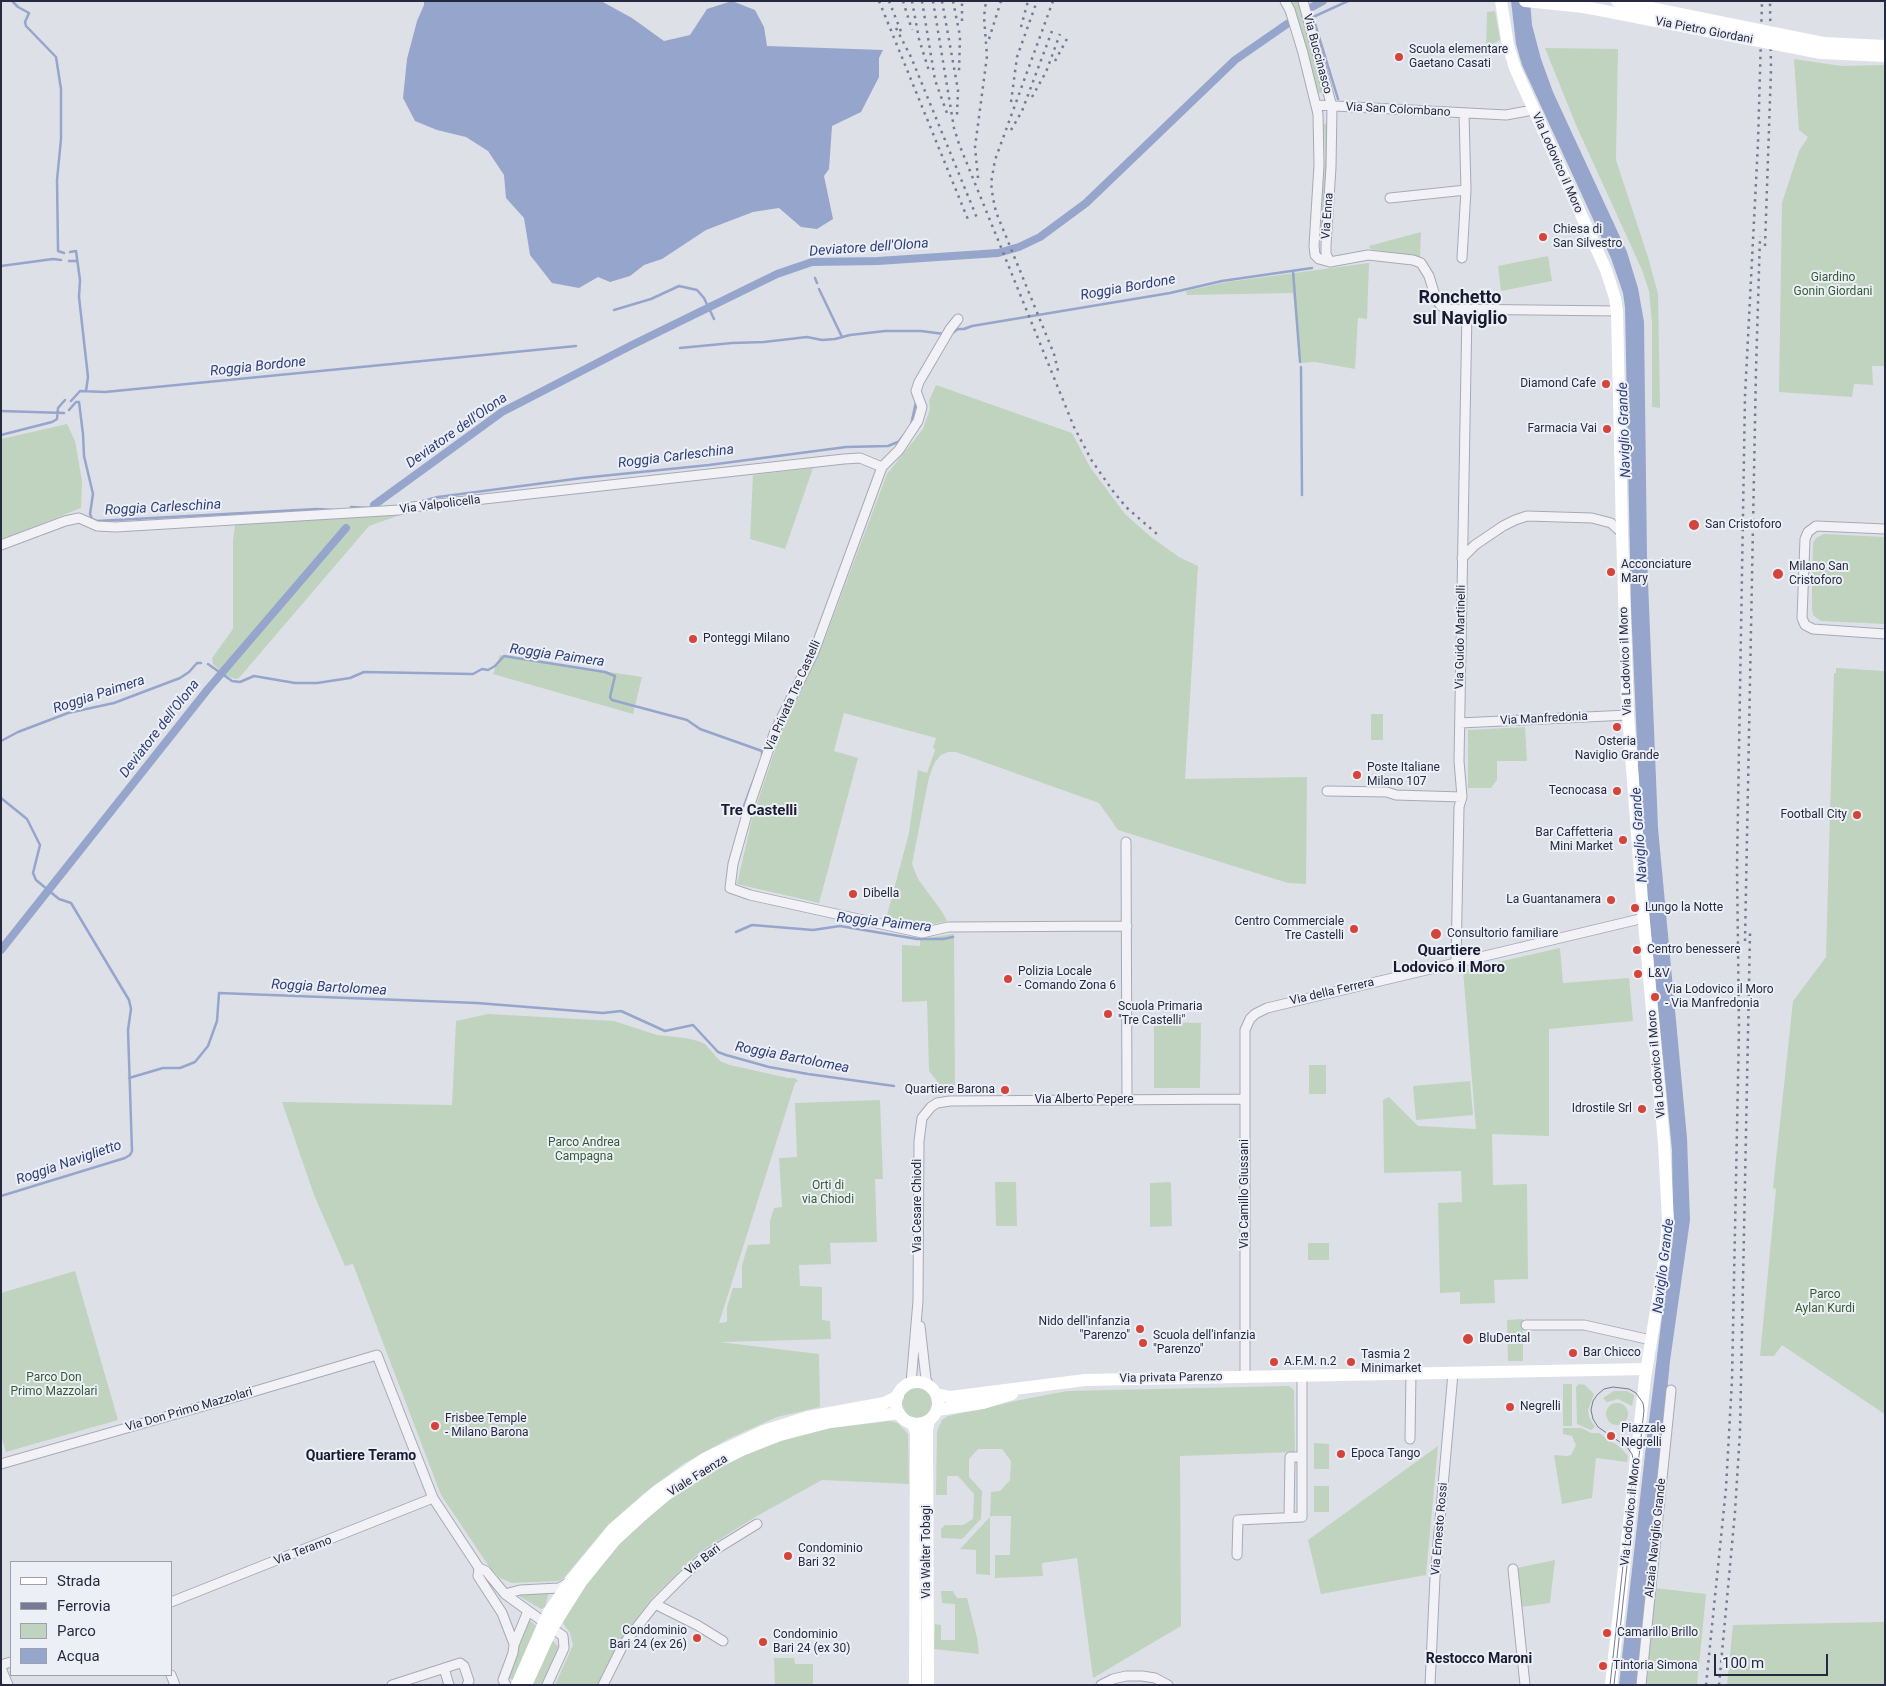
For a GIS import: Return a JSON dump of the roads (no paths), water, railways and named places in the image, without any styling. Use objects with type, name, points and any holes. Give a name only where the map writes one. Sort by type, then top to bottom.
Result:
[{"type":"street","name":"Via Buccinasco","points":[[1285,1],[1290,10],[1316,105]]},
{"type":"street","name":"Via Buccinasco","points":[[1303,1],[1332,107]]},
{"type":"street","name":"Via Lodovico il Moro","points":[[1501,1],[1508,45],[1515,68],[1606,270],[1617,311],[1619,524],[1628,715],[1664,1143],[1668,1221],[1665,1255],[1646,1369],[1611,1685]]},
{"type":"street","name":"Via Pietro Giordani","points":[[1525,1],[1584,7],[1822,48],[1885,56]]},
{"type":"street","name":"Via Pietro Giordani","points":[[1617,1],[1822,48],[1885,46]]},
{"type":"street","points":[[1316,105],[1332,107]]},
{"type":"street","name":"Via Enna","points":[[1316,105],[1318,114],[1319,165],[1315,255],[1318,259],[1330,262]]},
{"type":"street","name":"Via Enna","points":[[1330,262],[1326,254],[1326,245],[1331,167],[1332,107]]},
{"type":"street","name":"Via San Colombano","points":[[1332,107],[1506,115],[1533,110]]},
{"type":"street","name":"Via San Colombano","points":[[1462,258],[1466,190],[1464,113]]},
{"type":"street","points":[[1390,198],[1466,190]]},
{"type":"street","points":[[1330,262],[1368,255],[1413,260],[1421,263],[1436,299],[1441,306],[1449,309],[1617,311]]},
{"type":"street","name":"Via Guido Martinelli","points":[[1456,963],[1459,807],[1462,797],[1459,760],[1467,310]]},
{"type":"street","points":[[882,467],[899,450],[918,421],[922,406],[916,391],[919,382],[950,328],[958,319]]},
{"type":"street","name":"Via Valpolicella","points":[[1,545],[65,521],[79,518],[97,526],[116,527],[399,510],[412,507],[844,459],[860,458],[882,467]]},
{"type":"street","name":"Via Privata Tre Castelli","points":[[882,467],[814,652],[775,730],[749,807],[733,864],[730,882],[731,889],[750,895],[922,933],[948,927],[1127,926]]},
{"type":"street","points":[[1462,558],[1479,542],[1503,526],[1528,516],[1592,518],[1619,524]]},
{"type":"street","points":[[1885,529],[1816,526],[1808,532],[1805,540],[1802,618],[1805,625],[1813,629],[1885,634]]},
{"type":"street","name":"Via Manfredonia","points":[[1460,723],[1628,715]]},
{"type":"street","points":[[1327,791],[1387,792],[1396,796],[1462,797]]},
{"type":"street","points":[[1126,842],[1127,1100]]},
{"type":"street","name":"Via della Ferrera","points":[[1254,1014],[1267,1008],[1644,918]]},
{"type":"street","name":"Via Camillo Giussani","points":[[1245,1376],[1245,1030],[1254,1014]]},
{"type":"street","name":"Via Alberto Pepere","points":[[926,1112],[937,1103],[948,1101],[1245,1099]]},
{"type":"street","name":"Via Cesare Chiodi","points":[[911,1383],[918,1301],[919,1141],[922,1118],[926,1112]]},
{"type":"street","name":"Via Cesare Chiodi","points":[[918,1301],[926,1379],[933,1390]]},
{"type":"street","points":[[1526,1325],[1584,1325],[1651,1340]]},
{"type":"street","name":"Via Don Primo Mazzolari","points":[[1,1464],[377,1355],[433,1498]]},
{"type":"street","name":"Via privata Parenzo","points":[[933,1390],[950,1397],[1085,1380],[1646,1369]]},
{"type":"street","name":"Via Ernesto Rossi","points":[[1430,1685],[1435,1577],[1453,1373]]},
{"type":"street","points":[[1410,1439],[1411,1374]]},
{"type":"street","points":[[1237,1555],[1238,1520],[1289,1516],[1302,1517],[1302,1376]]},
{"type":"street","points":[[933,1390],[921,1382],[911,1383],[903,1388],[898,1396],[897,1403],[899,1413],[903,1418],[912,1423],[922,1423],[933,1415]]},
{"type":"street","name":"Via privata Parenzo","points":[[933,1415],[983,1403],[1041,1385]]},
{"type":"street","name":"Via Walter Tobagi","points":[[928,1685],[927,1430],[938,1401],[933,1390]]},
{"type":"street","name":"Alzaia Naviglio Grande","points":[[1641,1685],[1670,1390]]},
{"type":"street","name":"Viale Faenza","points":[[516,1685],[572,1579],[604,1539],[639,1505],[674,1478],[741,1440],[785,1423],[884,1403],[898,1396]]},
{"type":"street","name":"Viale Faenza","points":[[526,1685],[548,1625],[615,1540],[653,1505],[695,1475],[742,1450],[799,1429],[885,1413],[899,1413]]},
{"type":"street","name":"Via Walter Tobagi","points":[[912,1423],[916,1432],[915,1685]]},
{"type":"street","points":[[433,1498],[479,1568],[486,1571],[506,1594],[563,1636],[565,1644],[547,1685]]},
{"type":"street","name":"Via Teramo","points":[[172,1602],[433,1498]]},
{"type":"street","name":"Via Bari","points":[[604,1685],[623,1644],[656,1604],[705,1556],[757,1524]]},
{"type":"street","points":[[479,1568],[478,1576],[502,1613],[514,1644],[513,1653],[503,1680],[506,1685]]},
{"type":"street","points":[[1513,1569],[1525,1685]]},
{"type":"street","name":"Viale Faenza","points":[[506,1594],[520,1590],[559,1588],[572,1579]]},
{"type":"street","points":[[502,1613],[506,1594]]},
{"type":"street","points":[[656,1604],[723,1641]]},
{"type":"street","points":[[497,1685],[509,1651],[514,1644],[528,1611]]},
{"type":"street","points":[[392,1685],[462,1663],[469,1681],[467,1685]]},
{"type":"street","points":[[1,1667],[8,1685]]},
{"type":"street","points":[[444,1668],[449,1685]]},
{"type":"street","points":[[1101,1685],[1113,1678],[1142,1676],[1156,1678],[1168,1685]]},
{"type":"water","points":[[424,1],[601,1],[632,18],[664,41],[690,35],[707,9],[732,1],[755,10],[764,27],[767,46],[883,50],[879,58],[879,77],[861,112],[832,126],[829,169],[824,176],[833,219],[817,229],[801,227],[779,208],[753,212],[706,230],[662,259],[644,265],[630,276],[610,282],[598,277],[579,288],[552,283],[530,255],[524,218],[506,198],[504,175],[488,151],[466,137],[437,130],[415,121],[403,98],[407,59]]},
{"type":"water","points":[[1511,1],[1530,1],[1532,25],[1541,59],[1553,92],[1627,252],[1638,288],[1644,322],[1647,557],[1658,828],[1687,1138],[1690,1220],[1670,1361],[1637,1685],[1619,1685],[1673,1228],[1672,1150],[1641,833],[1631,607],[1625,307],[1623,293],[1611,258],[1522,65],[1516,44]]},
{"type":"waterway","name":"Roggia Bordone","points":[[12,1],[29,13],[25,22],[26,26],[56,57],[61,89],[61,139],[57,180],[58,251],[64,253]]},
{"type":"waterway","name":"Deviatore dell'Olona","points":[[1312,7],[1323,1]]},
{"type":"waterway","name":"Roggia Bordone","points":[[1338,99],[1313,17],[1348,1]]},
{"type":"waterway","name":"Deviatore dell'Olona","points":[[374,505],[502,412],[632,345],[777,274],[812,262],[878,261],[998,253],[1019,247],[1040,237],[1086,203],[1235,60],[1287,24]]},
{"type":"waterway","name":"Roggia Bordone","points":[[70,252],[76,251],[80,280],[79,297],[88,377],[86,391]]},
{"type":"waterway","points":[[1,266],[53,259],[61,260]]},
{"type":"waterway","points":[[69,261],[77,261]]},
{"type":"waterway","name":"Roggia Bordone","points":[[951,334],[958,329],[972,326],[1170,293],[1222,281],[1312,268]]},
{"type":"waterway","points":[[1293,271],[1300,362]]},
{"type":"waterway","name":"Roggia Bordone","points":[[815,278],[817,283]]},
{"type":"waterway","name":"Roggia Bordone","points":[[614,310],[651,299],[679,286],[697,290],[704,298],[714,319]]},
{"type":"waterway","name":"Roggia Bordone","points":[[819,289],[842,337]]},
{"type":"waterway","name":"Roggia Bordone","points":[[680,348],[807,337],[822,340],[835,339],[850,335],[885,331],[921,331],[944,334]]},
{"type":"waterway","name":"Roggia Bordone","points":[[71,401],[80,391],[105,392],[576,346]]},
{"type":"waterway","points":[[1301,367],[1302,495]]},
{"type":"waterway","points":[[1,435],[52,422],[57,419],[58,408],[65,400]]},
{"type":"waterway","name":"Roggia Carleschina","points":[[69,410],[76,402],[79,402],[84,456],[93,494],[90,514],[92,519],[97,521],[317,509],[333,510]]},
{"type":"waterway","name":"Roggia Carleschina","points":[[911,425],[916,402]]},
{"type":"waterway","name":"Roggia Carleschina","points":[[1,411],[64,413]]},
{"type":"waterway","name":"Roggia Carleschina","points":[[419,502],[438,497],[582,478],[709,465],[846,447],[888,446],[898,442],[904,435]]},
{"type":"waterway","name":"Roggia Carleschina","points":[[351,507],[367,508]]},
{"type":"waterway","name":"Deviatore dell'Olona","points":[[1,950],[208,689],[346,528]]},
{"type":"waterway","name":"Roggia Paimera","points":[[208,664],[232,681],[240,682],[254,676],[295,683],[317,683],[350,678],[364,672],[473,674],[482,669],[488,670],[495,666],[504,656],[605,672],[615,676],[610,697],[612,700],[687,720],[700,729],[762,751],[762,755]]},
{"type":"waterway","name":"Roggia Paimera","points":[[1,741],[18,732],[68,713],[114,703],[180,678],[197,663],[201,663]]},
{"type":"waterway","name":"Roggia Paimera","points":[[744,806],[760,763]]},
{"type":"waterway","name":"Roggia Bartolomea","points":[[1,798],[27,819],[40,845],[33,873],[36,880],[59,899],[71,903],[129,1000],[131,1009],[128,1030],[132,1151],[125,1158],[1,1196]]},
{"type":"waterway","name":"Roggia Paimera","points":[[736,932],[752,925],[813,930],[840,926],[917,939],[942,939]]},
{"type":"waterway","points":[[943,939],[953,937]]},
{"type":"waterway","name":"Roggia Bartolomea","points":[[129,1078],[163,1068],[180,1068],[195,1062],[208,1046],[217,1021],[219,993],[477,1003],[603,1013],[621,1011],[665,1031],[693,1025],[718,1052],[769,1067],[894,1086]]},
{"type":"tram line","points":[[1610,1685],[1634,1464],[1632,1454],[1627,1447],[1598,1427],[1593,1419],[1591,1410],[1593,1401],[1604,1389],[1613,1387],[1629,1389],[1636,1393],[1643,1403],[1644,1410],[1614,1685]]},
{"type":"railway","points":[[879,1],[969,222]]},
{"type":"railway","points":[[889,1],[902,34]]},
{"type":"railway","points":[[903,1],[912,30]]},
{"type":"railway","points":[[912,1],[919,39],[929,71]]},
{"type":"railway","points":[[922,1],[935,80],[948,116]]},
{"type":"railway","points":[[933,1],[954,128],[959,144],[1074,427],[1092,461],[1113,491],[1126,507],[1157,534]]},
{"type":"railway","points":[[942,1],[958,90],[957,115]]},
{"type":"railway","points":[[953,1],[960,36],[959,72]]},
{"type":"railway","points":[[962,1],[962,21]]},
{"type":"railway","points":[[978,178],[975,147],[987,56],[984,17],[986,1]]},
{"type":"railway","points":[[989,39],[1001,1]]},
{"type":"railway","points":[[1021,27],[1028,1]]},
{"type":"railway","points":[[1011,102],[1017,57],[1037,1]]},
{"type":"railway","points":[[1053,1],[995,160],[991,183],[996,212],[1054,354],[1059,375]]},
{"type":"railway","points":[[1706,1685],[1726,1488],[1732,1380],[1739,1029],[1737,867],[1745,396],[1758,143],[1762,1]]},
{"type":"railway","points":[[1765,246],[1771,70],[1770,1]]},
{"type":"railway","points":[[896,28],[911,57],[977,218]]},
{"type":"railway","points":[[1011,130],[1022,111],[1052,31]]},
{"type":"railway","points":[[1032,97],[1046,72],[1060,34]]},
{"type":"railway","points":[[1055,61],[1068,37]]},
{"type":"railway","points":[[1745,941],[1760,236]]},
{"type":"railway","points":[[1719,1685],[1735,1512],[1740,1431],[1750,933]]},
{"type":"place","name":"Scuola elementare Gaetano Casati","points":[[1399,57]]},
{"type":"place","name":"Chiesa di San Silvestro","points":[[1543,237]]},
{"type":"place","name":"Diamond Cafe","points":[[1606,384]]},
{"type":"place","name":"Farmacia Vai","points":[[1607,429]]},
{"type":"place","name":"San Cristoforo","points":[[1694,525]]},
{"type":"place","name":"Acconciature Mary","points":[[1611,572]]},
{"type":"place","name":"Milano San Cristoforo","points":[[1778,574]]},
{"type":"place","name":"Ponteggi Milano","points":[[693,639]]},
{"type":"place","name":"Osteria Naviglio Grande","points":[[1617,727]]},
{"type":"place","name":"Poste Italiane Milano 107","points":[[1357,775]]},
{"type":"place","name":"Tecnocasa","points":[[1617,791]]},
{"type":"place","name":"Football City","points":[[1857,815]]},
{"type":"place","name":"Bar Caffetteria Mini Market","points":[[1623,840]]},
{"type":"place","name":"Dibella","points":[[853,894]]},
{"type":"place","name":"La Guantanamera","points":[[1611,900]]},
{"type":"place","name":"Lungo la Notte","points":[[1635,908]]},
{"type":"place","name":"Centro Commerciale Tre Castelli","points":[[1354,929]]},
{"type":"place","name":"Consultorio familiare","points":[[1436,934]]},
{"type":"place","name":"Centro benessere","points":[[1637,950]]},
{"type":"place","name":"L&V","points":[[1638,974]]},
{"type":"place","name":"Polizia Locale - Comando Zona 6","points":[[1008,979]]},
{"type":"place","name":"Via Lodovico il Moro - Via Manfredonia","points":[[1655,997]]},
{"type":"place","name":"Scuola Primaria \"Tre Castelli\"","points":[[1108,1014]]},
{"type":"place","name":"Quartiere Barona","points":[[1005,1090]]},
{"type":"place","name":"Idrostile Srl","points":[[1642,1109]]},
{"type":"place","name":"Nido dell'infanzia \"Parenzo\"","points":[[1140,1329]]},
{"type":"place","name":"BluDental","points":[[1468,1339]]},
{"type":"place","name":"Scuola dell'infanzia \"Parenzo\"","points":[[1143,1343]]},
{"type":"place","name":"Bar Chicco","points":[[1573,1353]]},
{"type":"place","name":"A.F.M. n.2","points":[[1274,1362]]},
{"type":"place","name":"Tasmia 2 Minimarket","points":[[1351,1362]]},
{"type":"place","name":"Negrelli","points":[[1510,1407]]},
{"type":"place","name":"Frisbee Temple - Milano Barona","points":[[435,1426]]},
{"type":"place","name":"Piazzale Negrelli","points":[[1611,1436]]},
{"type":"place","name":"Epoca Tango","points":[[1341,1454]]},
{"type":"place","name":"Condominio Bari 32","points":[[788,1556]]},
{"type":"place","name":"Camarillo Brillo","points":[[1607,1633]]},
{"type":"place","name":"Condominio Bari 24 (ex 26)","points":[[697,1638]]},
{"type":"place","name":"Condominio Bari 24 (ex 30)","points":[[763,1642]]},
{"type":"place","name":"Tintoria Simona","points":[[1603,1666]]},
{"type":"district","name":"Ronchetto sul Naviglio","points":[[1460,308]]},
{"type":"district","name":"Tre Castelli","points":[[759,811]]},
{"type":"district","name":"Quartiere Lodovico il Moro","points":[[1449,960]]},
{"type":"district","name":"Quartiere Teramo","points":[[361,1456]]},
{"type":"district","name":"Restocco Maroni","points":[[1479,1659]]},
{"type":"park label","name":"Giardino Gonin Giordani","points":[[1833,285]]},
{"type":"park label","name":"Parco Andrea Campagna","points":[[584,1150]]},
{"type":"park label","name":"Orti di via Chiodi","points":[[828,1193]]},
{"type":"park label","name":"Parco Aylan Kurdi","points":[[1825,1302]]},
{"type":"park label","name":"Parco Don Primo Mazzolari","points":[[54,1385]]},
{"type":"water label","name":"Naviglio Grande","points":[[1625,430]]},
{"type":"water label","name":"Naviglio Grande","points":[[1640,835]]},
{"type":"water label","name":"Roggia Naviglietto","points":[[69,1163]]},
{"type":"water label","name":"Naviglio Grande","points":[[1664,1266]]}]
